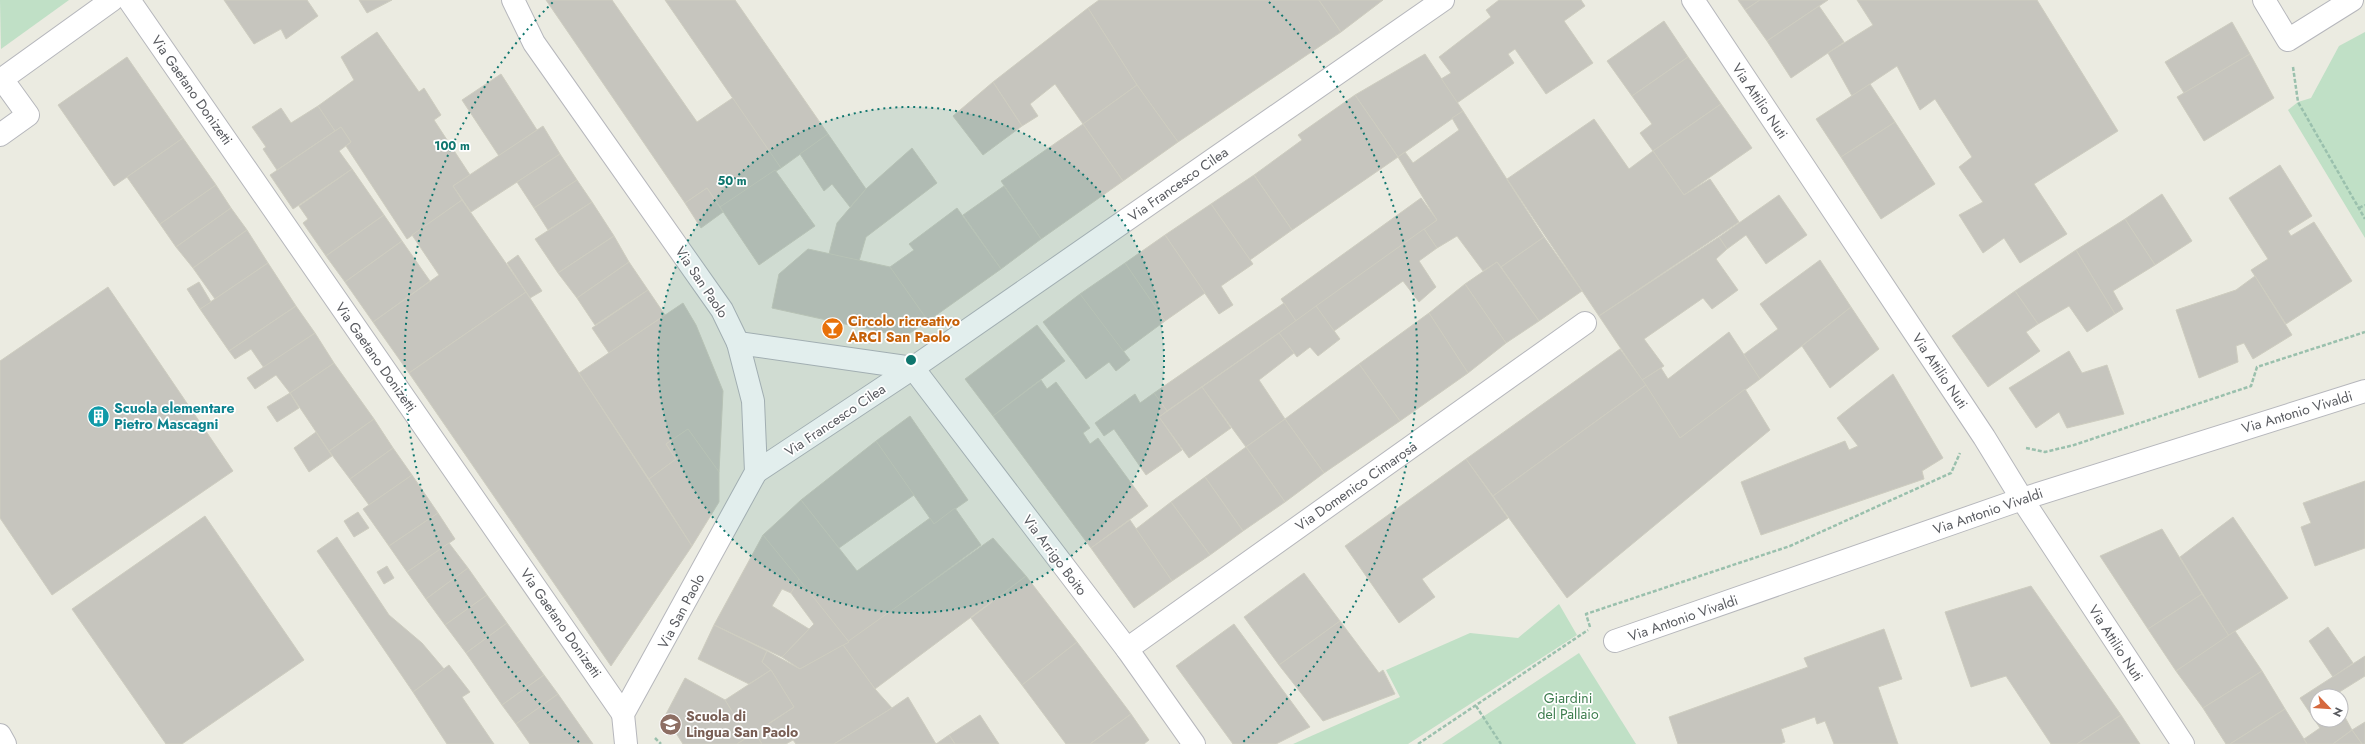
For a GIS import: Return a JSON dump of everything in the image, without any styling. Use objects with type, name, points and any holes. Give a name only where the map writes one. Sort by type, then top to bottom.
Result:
[{"type":"street","points":[[0,135],[28,115],[2,80],[112,0]]},
{"type":"street","name":"Via Gaetano Donizetti","points":[[129,0],[623,714]]},
{"type":"street","name":"Via San Paolo","points":[[513,0],[534,42],[722,310],[738,343],[753,402],[756,472],[623,714]]},
{"type":"street","name":"Via Francesco Cilea","points":[[756,472],[913,368],[1444,0]]},
{"type":"street","name":"Via Attilio Nuti","points":[[1693,0],[1984,437],[2022,499],[2183,744]]},
{"type":"street","points":[[2264,0],[2288,40],[2352,0]]},
{"type":"street","name":"Via Domenico Cimarosa","points":[[1127,649],[1585,323]]},
{"type":"street","name":"Via Francesco Cilea","points":[[738,343],[913,368]]},
{"type":"street","name":"Via Arrigo Boito","points":[[913,368],[1127,649],[1194,744]]},
{"type":"street","name":"Via Antonio Vivaldi","points":[[1615,641],[2022,499],[2365,391]]},
{"type":"street","points":[[623,714],[626,744]]},
{"type":"street","points":[[0,735],[6,744]]},
{"type":"path","points":[[2288,40],[2298,102],[2365,219]]},
{"type":"path","points":[[2359,208],[2365,205]]},
{"type":"path","points":[[1418,744],[1590,629],[1615,641]]},
{"type":"path","points":[[1476,706],[1501,744]]},
{"type":"green space","points":[[0,0],[69,0],[1,49]]},
{"type":"green space","points":[[2365,32],[2365,238],[2288,110],[2298,102],[2311,98],[2339,46]]},
{"type":"green space","points":[[1559,604],[1577,635],[1408,744],[1293,744],[1400,697],[1386,670],[1470,633],[1518,638]]},
{"type":"green space","name":"Giardini del Pallaio","points":[[1579,653],[1636,744],[1442,744]]},
{"type":"building","points":[[224,0],[307,0],[318,16],[286,39],[281,29],[254,44]]},
{"type":"building","points":[[359,0],[392,0],[367,13]]},
{"type":"building","points":[[546,0],[612,0],[697,122],[734,97],[781,168],[720,207],[707,188],[685,203]]},
{"type":"building","points":[[665,0],[735,0],[828,134],[781,168]]},
{"type":"building","points":[[1099,0],[1319,0],[1341,32],[1178,142],[1137,85],[1088,8]]},
{"type":"building","points":[[1319,0],[1383,0],[1341,32]]},
{"type":"building","points":[[1499,0],[1581,0],[1585,6],[1564,21],[1593,63],[1546,94],[1515,49],[1508,54],[1514,63],[1457,103],[1441,79],[1451,73],[1439,57],[1491,17],[1486,10]]},
{"type":"building","points":[[1738,0],[1760,0],[1745,10]]},
{"type":"building","points":[[1760,0],[1828,0],[1767,41],[1745,10]]},
{"type":"building","points":[[1857,0],[2037,0],[2118,131],[2034,184],[2067,234],[2020,263],[2004,238],[1983,253],[1959,215],[1983,202],[1959,167],[1972,157],[1935,99],[1920,110],[1897,66],[1852,96],[1828,53],[1873,25]]},
{"type":"building","points":[[1819,6],[1844,42],[1791,78],[1767,41]]},
{"type":"building","points":[[1088,8],[1137,85],[1083,124],[1055,84],[1030,104],[1038,116],[1022,126],[993,82]]},
{"type":"building","points":[[1664,21],[1688,57],[1632,96],[1607,61]]},
{"type":"building","points":[[2232,22],[2250,54],[2184,93],[2165,62]]},
{"type":"building","points":[[377,32],[419,92],[424,88],[441,115],[434,120],[470,175],[453,186],[462,200],[407,239],[346,146],[351,142],[341,127],[335,131],[318,106],[354,80],[341,57]]},
{"type":"building","points":[[1425,54],[1463,111],[1398,157],[1355,95]]},
{"type":"building","points":[[2250,54],[2274,98],[2204,141],[2177,97]]},
{"type":"building","points":[[127,57],[183,138],[114,186],[58,105]]},
{"type":"building","points":[[1688,57],[1721,104],[1653,151],[1640,133],[1652,124],[1632,96]]},
{"type":"building","points":[[501,74],[537,130],[499,156],[462,100]]},
{"type":"building","points":[[993,82],[1022,126],[983,155],[953,116]]},
{"type":"building","points":[[1870,84],[1895,122],[1841,157],[1816,119]]},
{"type":"building","points":[[1137,85],[1178,142],[1123,181],[1083,124]]},
{"type":"building","points":[[1355,95],[1398,157],[1292,230],[1254,175],[1302,140],[1298,135]]},
{"type":"building","points":[[1721,104],[1752,148],[1684,195],[1653,151]]},
{"type":"building","points":[[318,106],[335,131],[277,170],[263,149],[266,147],[252,127],[281,108],[291,123]]},
{"type":"building","points":[[1463,111],[1544,237],[1501,267],[1497,262],[1483,271],[1457,236],[1437,248],[1424,229],[1437,220],[1398,157],[1405,152],[1413,163],[1459,130],[1452,118]]},
{"type":"building","points":[[1594,119],[1629,169],[1653,151],[1684,195],[1710,179],[1739,222],[1599,316],[1507,179]]},
{"type":"building","points":[[1895,122],[1935,184],[1881,219],[1841,157]]},
{"type":"building","points":[[1083,124],[1123,181],[1041,239],[1001,181]]},
{"type":"building","points":[[543,126],[560,154],[471,212],[453,186]]},
{"type":"building","points":[[341,127],[351,142],[339,151],[352,169],[293,209],[270,175]]},
{"type":"building","points":[[828,134],[866,189],[850,207],[832,184],[824,191],[800,154]]},
{"type":"building","points":[[183,138],[216,185],[160,224],[127,177]]},
{"type":"building","points":[[912,148],[937,183],[866,237],[859,261],[829,254],[837,223],[866,189]]},
{"type":"building","points":[[560,154],[577,180],[534,208],[517,182]]},
{"type":"building","points":[[2280,165],[2312,216],[2288,231],[2291,236],[2314,222],[2352,281],[2286,324],[2251,270],[2268,259],[2229,198]]},
{"type":"building","points":[[352,169],[384,215],[326,256],[303,223],[308,219],[299,206]]},
{"type":"building","points":[[775,170],[815,226],[759,265],[720,207]]},
{"type":"building","points":[[1254,175],[1292,230],[1250,260],[1211,204]]},
{"type":"building","points":[[577,180],[592,202],[548,230],[534,208]]},
{"type":"building","points":[[216,185],[231,208],[176,247],[160,224]]},
{"type":"building","points":[[1004,186],[1041,239],[1001,269],[963,215]]},
{"type":"building","points":[[707,188],[723,212],[701,228],[685,203]]},
{"type":"building","points":[[2162,194],[2192,241],[2155,265],[2125,219]]},
{"type":"building","points":[[1779,195],[1807,235],[1766,264],[1746,235],[1727,249],[1719,237]]},
{"type":"building","points":[[1421,198],[1437,220],[1296,321],[1281,299]]},
{"type":"building","points":[[462,200],[526,292],[409,373],[373,322],[439,275],[412,235]]},
{"type":"building","points":[[592,202],[614,236],[558,273],[535,239]]},
{"type":"building","points":[[1211,204],[1253,264],[1221,286],[1233,305],[1219,314],[1165,235]]},
{"type":"building","points":[[231,208],[247,230],[193,268],[176,247]]},
{"type":"building","points":[[957,208],[1001,269],[928,321],[890,267],[914,250],[909,244]]},
{"type":"building","points":[[384,215],[402,241],[345,282],[326,256]]},
{"type":"building","points":[[2125,219],[2155,265],[2113,291],[2123,309],[2115,314],[2076,250]]},
{"type":"building","points":[[1424,229],[1437,248],[1419,261],[1436,287],[1419,302],[1403,281],[1334,331],[1316,306]]},
{"type":"building","points":[[247,230],[268,263],[215,299],[193,268]]},
{"type":"building","points":[[1165,235],[1205,293],[1165,321],[1125,263]]},
{"type":"building","points":[[614,236],[629,262],[577,298],[558,273]]},
{"type":"building","points":[[1544,237],[1582,291],[1539,321],[1501,267]]},
{"type":"building","points":[[1719,237],[1727,249],[1716,259],[1738,290],[1712,309],[1703,298],[1644,339],[1664,366],[1642,380],[1599,316]]},
{"type":"building","points":[[402,241],[430,281],[373,322],[345,282]]},
{"type":"building","points":[[808,249],[890,267],[928,321],[904,337],[772,308],[779,274]]},
{"type":"building","points":[[2076,250],[2115,314],[2087,332],[2069,306],[2038,324],[2015,291]]},
{"type":"building","points":[[518,255],[542,291],[530,298],[507,263]]},
{"type":"building","points":[[1820,260],[1851,307],[1760,379],[1743,355],[1778,329],[1760,304]]},
{"type":"building","points":[[629,262],[648,290],[595,325],[577,298]]},
{"type":"building","points":[[1497,262],[1539,321],[1506,343],[1465,284]]},
{"type":"building","points":[[268,263],[296,306],[229,351],[200,309]]},
{"type":"building","points":[[1125,263],[1165,321],[1123,352],[1080,294]]},
{"type":"building","points":[[2255,276],[2292,335],[2253,359],[2244,343],[2236,346],[2238,362],[2199,378],[2176,310],[2236,290]]},
{"type":"building","points":[[199,282],[211,302],[200,309],[187,289]]},
{"type":"building","points":[[1465,284],[1506,343],[1468,373],[1429,313]]},
{"type":"building","name":"Scuola elementare Pietro Mascagni","points":[[108,287],[233,471],[52,595],[0,518],[0,361]]},
{"type":"building","points":[[648,290],[665,315],[609,353],[592,328]]},
{"type":"building","points":[[2015,291],[2038,324],[2026,332],[2040,351],[1988,387],[1952,336]]},
{"type":"building","points":[[526,292],[692,546],[611,666],[409,373]]},
{"type":"building","points":[[1080,294],[1130,360],[1116,371],[1109,362],[1086,379],[1043,322]]},
{"type":"building","points":[[683,303],[696,325],[723,391],[719,472],[688,429],[666,444],[676,459],[649,479],[579,373]]},
{"type":"building","points":[[1284,303],[1296,321],[1167,411],[1154,393]]},
{"type":"building","points":[[296,306],[315,333],[264,368],[251,349],[235,359],[229,351]]},
{"type":"building","points":[[1316,306],[1340,339],[1318,356],[1310,347],[1297,357],[1279,333]]},
{"type":"building","points":[[1851,307],[1879,349],[1830,388],[1802,346]]},
{"type":"building","points":[[1429,313],[1468,373],[1400,421],[1359,364]]},
{"type":"building","points":[[1037,325],[1065,361],[993,416],[965,379]]},
{"type":"building","points":[[1729,332],[1760,379],[1680,438],[1642,380],[1661,368],[1668,379]]},
{"type":"building","points":[[315,333],[334,363],[290,393],[276,375],[255,389],[247,378]]},
{"type":"building","points":[[1279,333],[1294,353],[1259,380],[1285,419],[1246,447],[1202,387]]},
{"type":"building","points":[[1620,349],[1646,385],[1493,496],[1466,459]]},
{"type":"building","points":[[2069,351],[2082,373],[2107,365],[2124,414],[2067,428],[2059,412],[2036,428],[2009,388]]},
{"type":"building","points":[[334,363],[374,419],[329,451],[290,393]]},
{"type":"building","points":[[1359,364],[1400,421],[1324,473],[1285,419]]},
{"type":"building","points":[[1893,374],[1943,458],[1922,471],[1924,479],[1761,535],[1741,482],[1845,441],[1849,450],[1858,446],[1837,418]]},
{"type":"building","points":[[1041,380],[1047,389],[1056,382],[1090,428],[1083,433],[1090,444],[1098,438],[1148,506],[1091,548],[993,416]]},
{"type":"building","points":[[1646,385],[1680,438],[1745,389],[1770,430],[1567,598],[1493,496]]},
{"type":"building","points":[[1202,387],[1231,428],[1189,458],[1159,417]]},
{"type":"building","points":[[290,393],[299,408],[277,422],[267,407]]},
{"type":"building","points":[[1154,393],[1167,411],[1159,417],[1182,450],[1146,475],[1114,429],[1104,436],[1095,423],[1135,394],[1140,403]]},
{"type":"building","points":[[910,416],[968,500],[934,524],[876,441]]},
{"type":"building","points":[[374,419],[393,448],[350,479],[329,451]]},
{"type":"building","points":[[1285,419],[1324,473],[1285,502],[1246,447]]},
{"type":"building","points":[[688,429],[719,472],[719,502],[692,546],[649,479],[676,459],[666,444]]},
{"type":"building","points":[[316,432],[332,456],[309,472],[294,448]]},
{"type":"building","points":[[876,441],[914,495],[839,548],[801,500]]},
{"type":"building","points":[[1246,447],[1285,502],[1243,531],[1205,477]]},
{"type":"building","points":[[393,448],[412,475],[369,505],[350,479]]},
{"type":"building","points":[[1466,459],[1508,518],[1422,579],[1435,597],[1399,623],[1345,546]]},
{"type":"building","points":[[412,475],[438,513],[389,546],[363,509]]},
{"type":"building","points":[[1205,477],[1243,531],[1210,555],[1171,502]]},
{"type":"building","points":[[2365,481],[2365,548],[2315,566],[2301,527],[2311,523],[2303,503]]},
{"type":"building","points":[[801,500],[857,571],[930,518],[934,524],[955,508],[981,545],[849,642],[763,535]]},
{"type":"building","points":[[1171,502],[1210,555],[1172,581],[1136,529]]},
{"type":"building","points":[[358,512],[369,528],[354,537],[344,521]]},
{"type":"building","points":[[438,513],[455,539],[407,572],[389,546]]},
{"type":"building","points":[[205,516],[304,660],[182,744],[166,744],[72,609]]},
{"type":"building","points":[[2233,517],[2288,598],[2229,636],[2180,557]]},
{"type":"building","points":[[1130,520],[1172,581],[1134,608],[1091,548]]},
{"type":"building","points":[[2162,529],[2202,594],[2148,629],[2100,556]]},
{"type":"building","points":[[763,535],[799,579],[791,593],[782,589],[772,606],[809,629],[782,657],[714,625]]},
{"type":"building","points":[[337,537],[389,615],[422,643],[444,669],[413,692],[317,551]]},
{"type":"building","points":[[993,538],[1026,576],[875,689],[843,645]]},
{"type":"building","points":[[449,543],[468,568],[426,599],[407,572]]},
{"type":"building","points":[[387,566],[394,578],[384,584],[377,572]]},
{"type":"building","points":[[468,568],[487,595],[445,625],[426,599]]},
{"type":"building","points":[[1304,573],[1340,621],[1279,665],[1244,617]]},
{"type":"building","points":[[1026,576],[1077,642],[1022,685],[971,618]]},
{"type":"building","points":[[799,579],[849,642],[800,669],[782,657],[814,624],[791,593]]},
{"type":"building","points":[[2031,586],[2121,715],[2077,744],[2051,744],[2006,676],[1971,687],[1945,612]]},
{"type":"building","points":[[2202,594],[2229,636],[2176,671],[2148,629]]},
{"type":"building","points":[[487,595],[507,623],[466,653],[445,625]]},
{"type":"building","points":[[1340,621],[1379,673],[1383,670],[1395,694],[1323,721],[1279,665]]},
{"type":"building","points":[[507,623],[544,675],[502,705],[466,653]]},
{"type":"building","points":[[1234,624],[1310,727],[1276,744],[1233,744],[1176,666]]},
{"type":"building","points":[[714,625],[767,651],[762,662],[771,670],[749,684],[698,659]]},
{"type":"building","points":[[2328,627],[2353,663],[2333,677],[2309,641]]},
{"type":"building","points":[[1884,629],[1902,679],[1878,687],[1898,744],[1834,744],[1825,721],[1817,724],[1815,717],[1781,729],[1785,742],[1780,744],[1678,744],[1669,717],[1808,667],[1804,658]]},
{"type":"building","points":[[2235,631],[2262,671],[2203,708],[2176,671]]},
{"type":"building","points":[[1077,642],[1131,714],[1090,744],[1066,744],[1022,685]]},
{"type":"building","points":[[843,645],[875,689],[892,708],[834,744],[796,744],[793,740],[786,744],[762,744],[755,733],[794,707],[771,670],[762,662],[767,651],[800,669]]},
{"type":"building","points":[[2365,656],[2365,676],[2346,688],[2315,688]]},
{"type":"building","points":[[449,665],[470,692],[462,697],[494,744],[447,744],[413,692]]},
{"type":"building","points":[[771,670],[794,707],[748,737],[725,700]]},
{"type":"building","points":[[2262,671],[2285,709],[2230,744],[2226,744],[2203,708]]},
{"type":"building","points":[[544,675],[558,694],[516,724],[502,705]]},
{"type":"building","points":[[685,678],[725,700],[748,737],[737,744],[683,744],[665,716]]},
{"type":"building","points":[[2309,692],[2309,712],[2300,698]]},
{"type":"building","points":[[558,694],[593,744],[530,744],[516,724]]},
{"type":"building","points":[[908,697],[936,744],[834,744],[892,708]]},
{"type":"building","points":[[2285,709],[2307,744],[2230,744]]},
{"type":"building","points":[[1131,714],[1149,740],[1144,744],[1090,744]]},
{"type":"building","points":[[980,715],[999,744],[955,744],[949,735]]},
{"type":"building","points":[[2121,715],[2140,744],[2077,744]]},
{"type":"building","points":[[2365,722],[2365,744],[2362,744],[2352,730]]},
{"type":"building","points":[[2349,725],[2352,730],[2333,744],[2307,744],[2304,739],[2320,728],[2349,728]]},
{"type":"building","points":[[2352,730],[2362,744],[2333,744]]},
{"type":"building","points":[[755,733],[762,744],[737,744],[748,737]]},
{"type":"building","points":[[949,735],[955,744],[936,744]]},
{"type":"place","name":"Circolo ricreativo ARCI San Paolo","points":[[832,329]]},
{"type":"place","name":"Scuola elementare Pietro Mascagni","points":[[98,416]]},
{"type":"place","name":"Scuola di Lingua San Paolo","points":[[671,724]]}]
